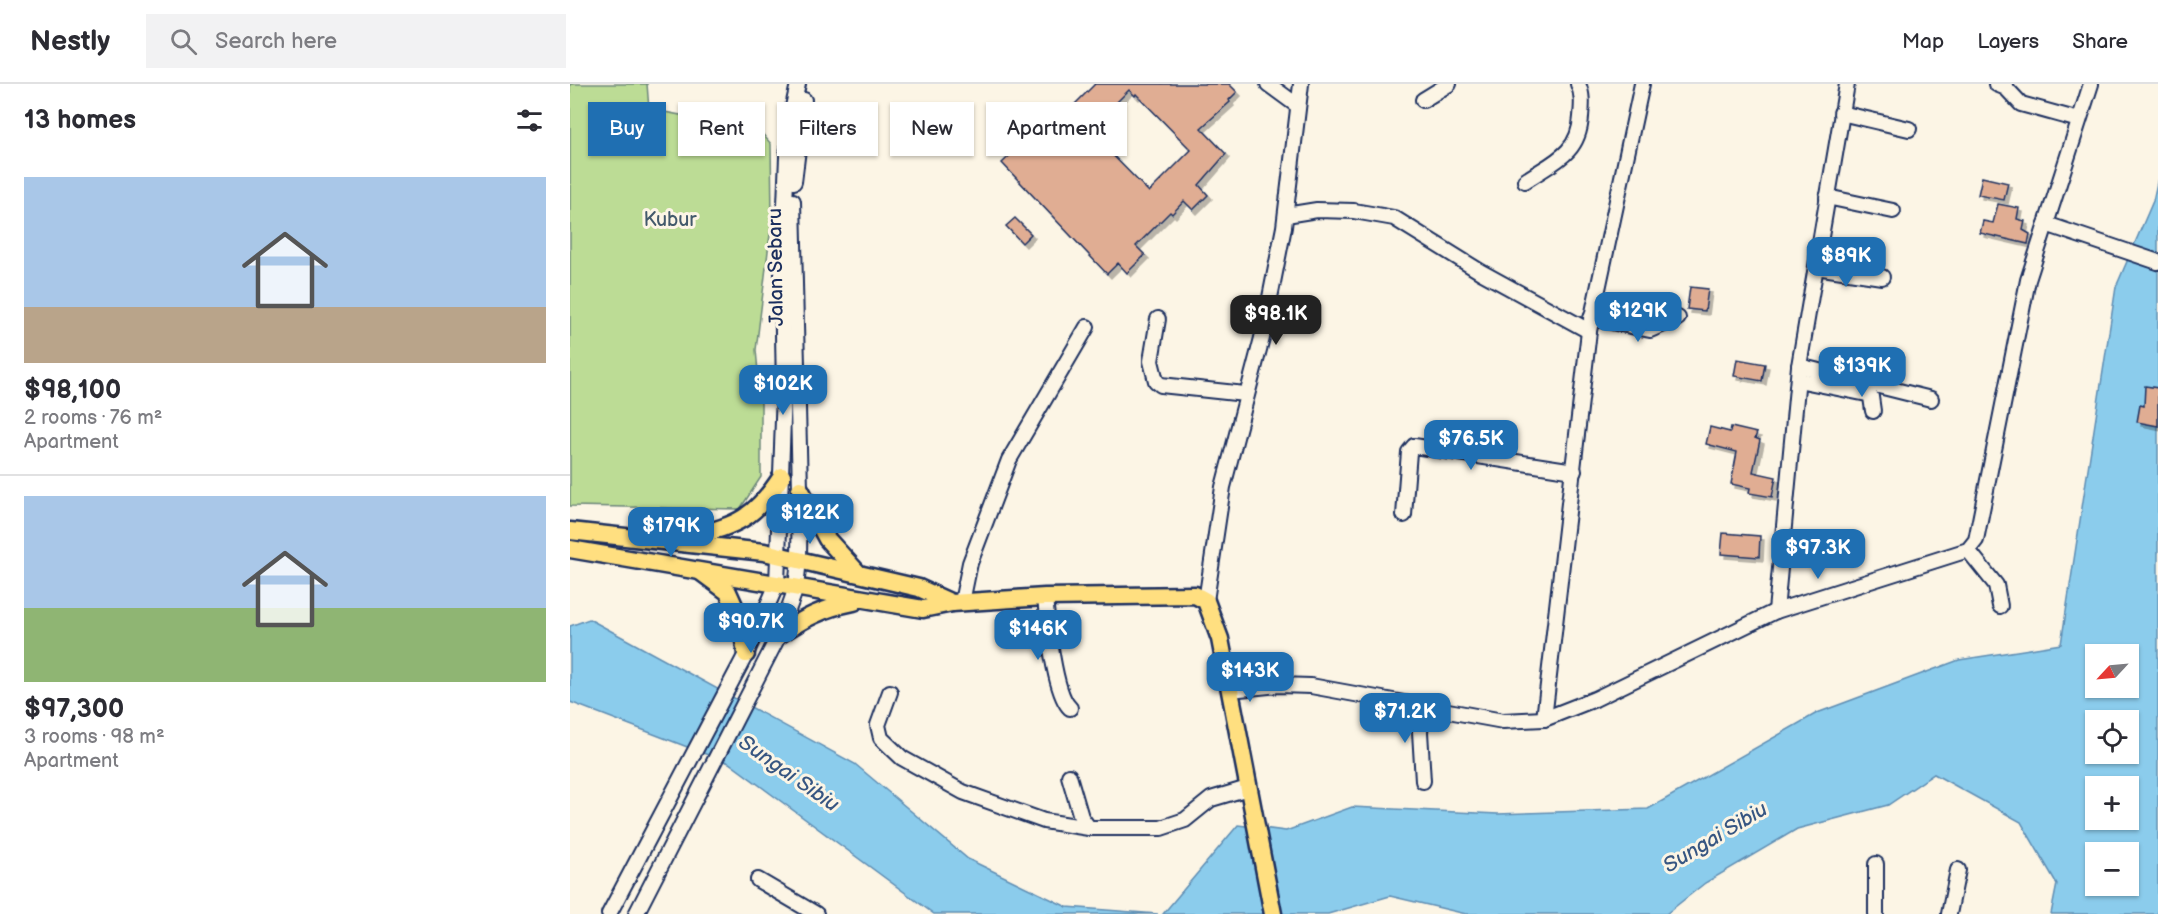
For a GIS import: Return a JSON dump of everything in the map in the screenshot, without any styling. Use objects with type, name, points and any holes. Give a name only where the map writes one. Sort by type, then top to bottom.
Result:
[{"type":"main road","points":[[674,541],[732,525],[751,516],[766,501],[782,476]]},
{"type":"main road","points":[[800,489],[826,538],[858,573]]},
{"type":"main road","points":[[570,531],[674,541],[778,555],[919,588],[957,602]]},
{"type":"main road","points":[[570,549],[923,609],[957,602],[1045,597],[1195,595],[1206,601],[1220,639],[1273,914]]},
{"type":"main road","points":[[697,569],[728,592],[741,621],[746,654]]},
{"type":"main road","points":[[779,635],[805,616],[827,607],[863,600]]},
{"type":"street","name":"Jalan Sebaru","points":[[777,584],[782,476],[782,275],[787,157],[791,116],[798,84]]},
{"type":"street","name":"Jalan Sebaru","points":[[636,914],[753,688],[779,635],[796,588],[799,559],[800,489],[793,196],[798,132],[807,84]]},
{"type":"street","points":[[1268,84],[1298,106]]},
{"type":"street","points":[[1206,601],[1223,487],[1245,394],[1262,338],[1286,215],[1301,84]]},
{"type":"street","points":[[1423,100],[1449,84]]},
{"type":"street","points":[[1525,181],[1570,151],[1576,143],[1580,130],[1582,97],[1578,84]]},
{"type":"street","points":[[1544,719],[1590,325],[1642,84]]},
{"type":"street","points":[[1776,610],[1798,373],[1847,84]]},
{"type":"street","points":[[1996,84],[2006,88],[2021,104],[2079,120]]},
{"type":"street","points":[[1230,690],[1279,685],[1311,686],[1503,721],[1544,719],[1595,699],[1776,610],[1968,550],[1976,540],[2028,280],[2091,84]]},
{"type":"street","points":[[1841,113],[1909,129]]},
{"type":"street","points":[[1827,197],[1893,211]]},
{"type":"street","points":[[1286,215],[1317,210],[1354,211],[1394,218],[1481,272],[1590,325],[1650,330],[1678,318]]},
{"type":"street","points":[[2046,224],[2158,262]]},
{"type":"street","points":[[1816,267],[1882,277]]},
{"type":"street","points":[[1158,319],[1151,361],[1156,381],[1161,385],[1245,394]]},
{"type":"street","points":[[957,602],[1009,460],[1087,327]]},
{"type":"street","points":[[1798,373],[1931,399]]},
{"type":"street","points":[[1798,373],[1862,392],[1871,398],[1873,411]]},
{"type":"street","points":[[1404,515],[1409,452],[1414,446],[1574,471]]},
{"type":"street","points":[[1968,550],[1996,585],[2000,606]]},
{"type":"street","points":[[609,914],[746,654],[777,584]]},
{"type":"street","points":[[1045,597],[1048,634],[1062,696],[1070,708]]},
{"type":"street","points":[[890,692],[878,725],[881,738],[902,758],[963,792],[1044,821],[1089,828],[1161,828],[1176,825],[1193,815],[1211,799],[1248,788]]},
{"type":"street","points":[[1423,706],[1420,732],[1423,781]]},
{"type":"street","points":[[1069,776],[1081,817],[1089,828]]},
{"type":"street","points":[[1876,864],[1876,914]]},
{"type":"street","points":[[1949,914],[1958,870]]},
{"type":"street","points":[[758,880],[816,914]]},
{"type":"green space","name":"Kubur","points":[[570,84],[647,84],[648,102],[588,102],[588,156],[666,156],[666,112],[678,115],[678,156],[765,156],[765,137],[771,144],[772,218],[756,350],[761,404],[761,477],[740,509],[570,506]]},
{"type":"water","name":"Sungai Sibiu","points":[[2158,178],[2158,914],[2051,914],[2057,884],[2021,822],[1934,774],[1888,805],[1797,829],[1705,883],[1666,914],[1466,914],[1390,896],[1328,914],[1163,914],[1238,825],[1286,831],[1352,807],[1498,814],[1648,809],[1817,713],[1959,660],[2061,644],[2116,287],[2153,201]]},
{"type":"water","name":"Sungai Sibiu","points":[[589,619],[855,764],[968,859],[1067,907],[1158,914],[934,914],[729,763],[570,702],[570,626]]},
{"type":"building","points":[[1095,84],[1229,84],[1237,92],[1229,100],[1230,102],[1201,128],[1226,154],[1199,185],[1208,195],[1193,210],[1184,201],[1172,214],[1170,212],[1136,246],[1145,255],[1127,273],[1118,263],[1107,274],[1002,163],[1009,156],[1114,156],[1149,192],[1191,150],[1136,94],[1135,96],[1129,90],[1117,102],[1077,102]]},
{"type":"building","points":[[1982,177],[2008,183],[2004,200],[1978,195]]},
{"type":"building","points":[[1998,204],[2019,208],[2017,219],[2025,221],[2023,230],[2030,234],[2028,244],[1980,233],[1983,221],[1993,223]]},
{"type":"building","points":[[1015,218],[1031,234],[1022,243],[1006,226]]},
{"type":"building","points":[[1690,287],[1708,289],[1705,311],[1687,309]]},
{"type":"building","points":[[1737,359],[1765,364],[1762,381],[1734,376]]},
{"type":"building","points":[[2145,386],[2158,388],[2158,426],[2137,422],[2140,405],[2144,406]]},
{"type":"building","points":[[1710,427],[1730,432],[1731,427],[1757,433],[1755,438],[1760,440],[1753,472],[1776,477],[1772,497],[1749,493],[1750,488],[1731,484],[1737,452],[1706,444]]},
{"type":"building","points":[[1723,533],[1760,536],[1759,557],[1721,554]]}]
